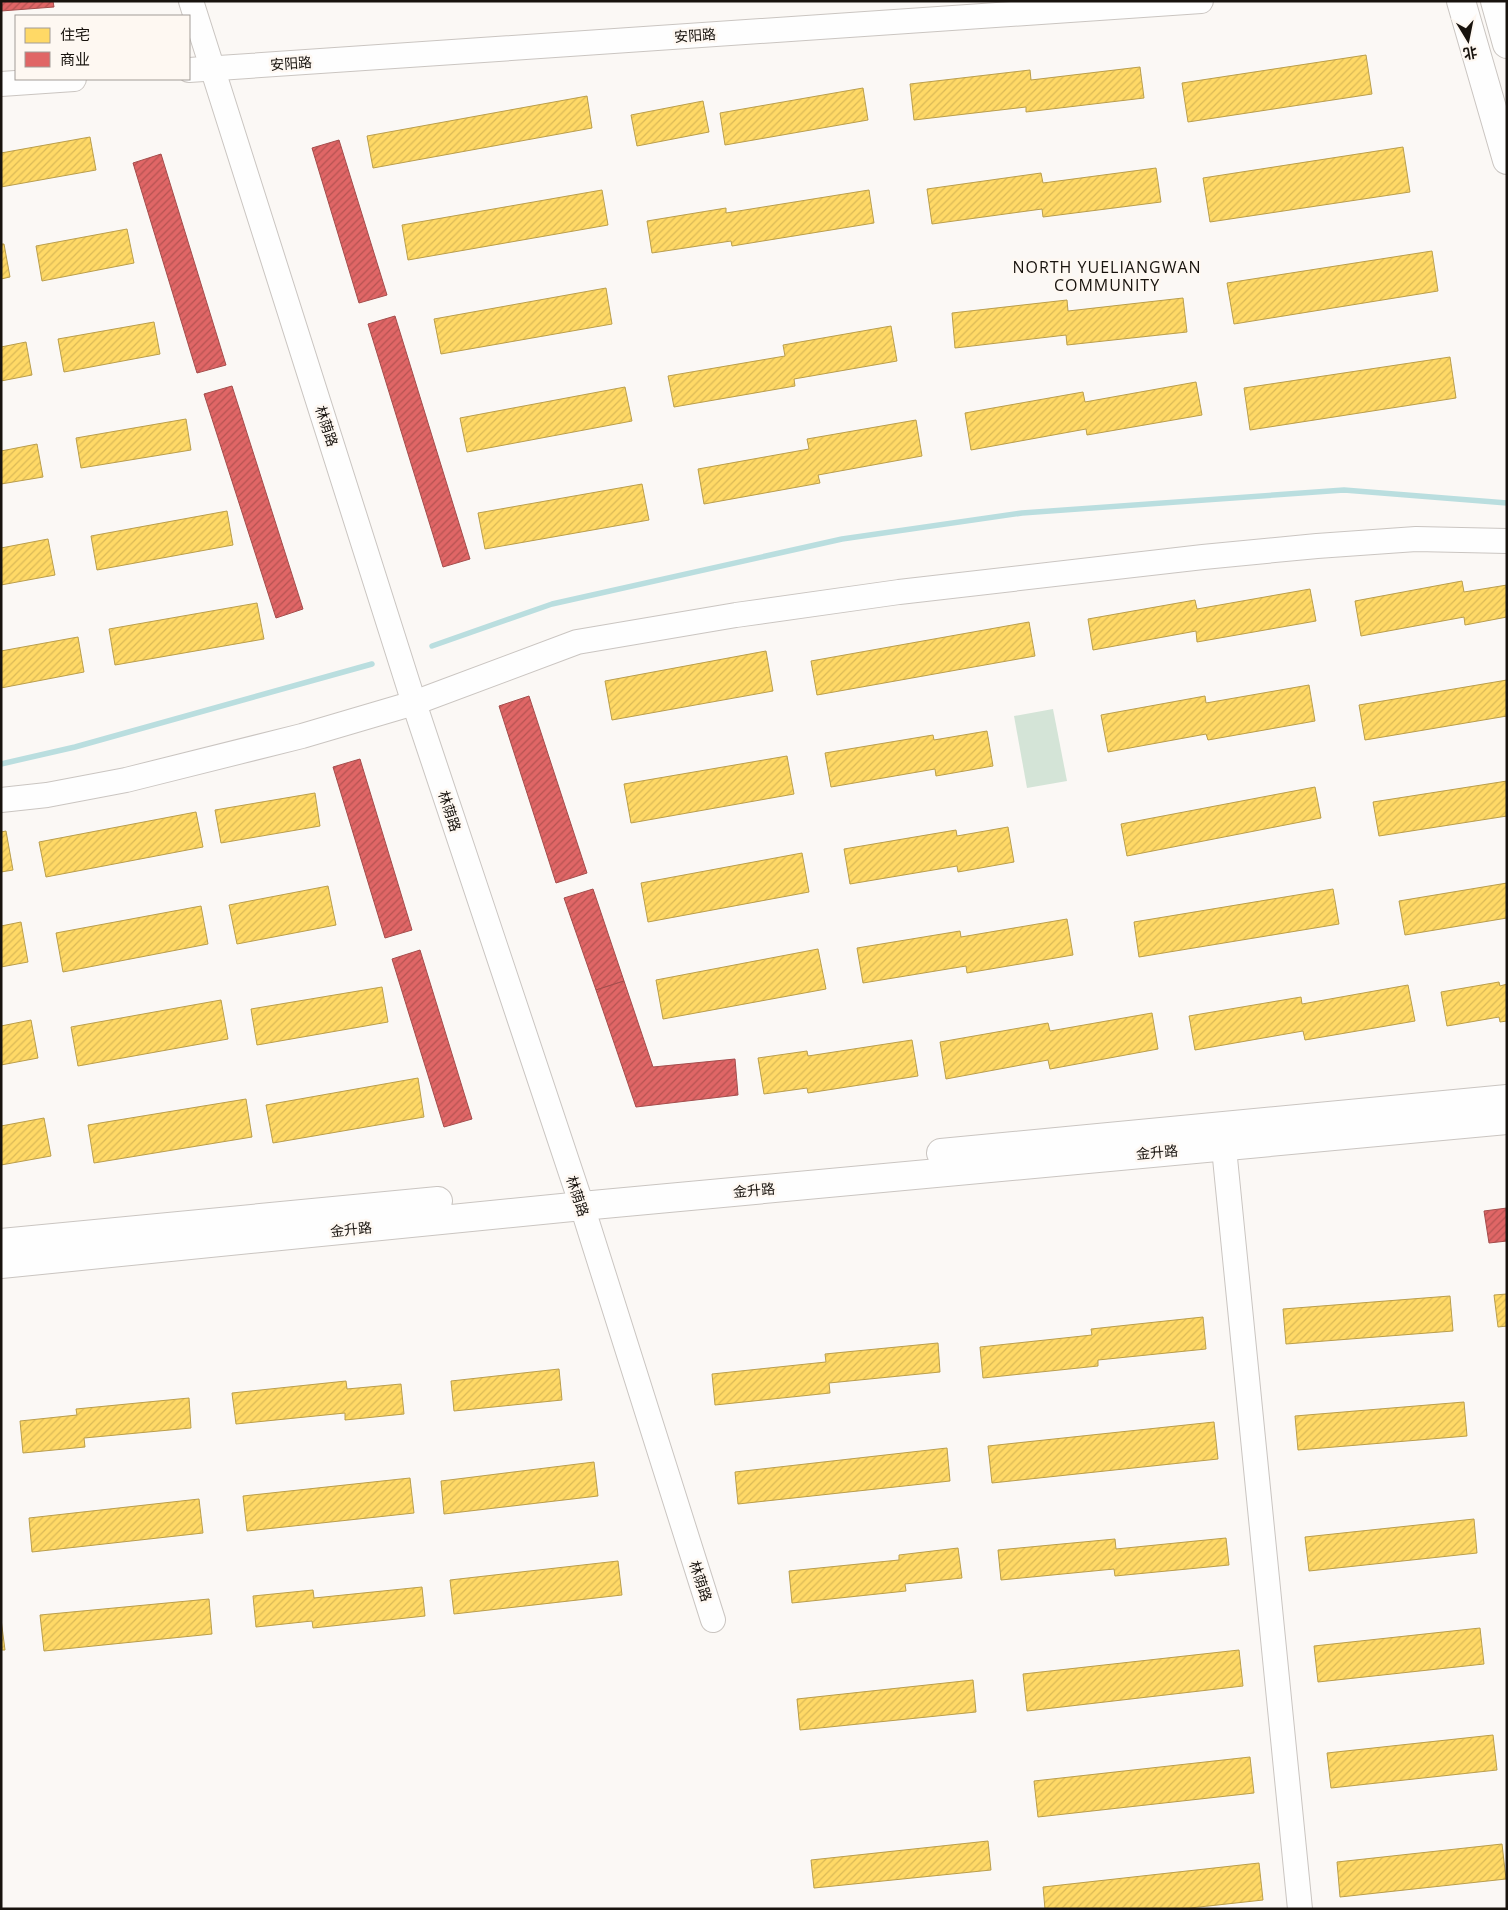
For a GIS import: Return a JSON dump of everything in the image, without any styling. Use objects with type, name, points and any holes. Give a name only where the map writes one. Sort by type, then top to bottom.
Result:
[{"type":"main road","points":[[1462,1],[1507,160]]},
{"type":"main road","points":[[1495,1],[1507,44]]},
{"type":"main road","name":"金升路","points":[[1,1243],[579,1197],[1223,1136],[1507,1099]]},
{"type":"main road","name":"金升路","points":[[1223,1136],[1507,1120]]},
{"type":"main road","name":"金升路","points":[[1,1264],[579,1197]]},
{"type":"street","name":"林荫路","points":[[191,1],[214,68],[414,703],[579,1197],[714,1620]]},
{"type":"street","name":"安阳路","points":[[190,70],[1201,1]]},
{"type":"street","points":[[1,84],[59,80]]},
{"type":"street","points":[[1,800],[47,795],[126,780],[302,736],[414,703],[577,642],[736,615],[899,592],[1317,546],[1416,539],[1507,541]]},
{"type":"street","points":[[1223,1136],[1300,1909]]},
{"type":"green space","points":[[1053,709],[1067,781],[1027,788],[1014,716]]},
{"type":"building: 住宅","points":[[1366,55],[1372,94],[1188,122],[1182,83]]},
{"type":"building: 住宅","points":[[1140,67],[1144,98],[1026,112],[1026,107],[914,120],[910,84],[1030,70],[1031,80]]},
{"type":"building: 住宅","points":[[863,88],[868,120],[725,145],[720,113]]},
{"type":"building: 住宅","points":[[587,96],[592,128],[373,168],[367,136]]},
{"type":"building: 住宅","points":[[703,101],[709,132],[637,146],[631,115]]},
{"type":"building: 住宅","points":[[90,137],[96,170],[1,187],[1,153]]},
{"type":"building: 住宅","points":[[1403,147],[1410,192],[1210,222],[1203,178]]},
{"type":"building: 住宅","points":[[1156,168],[1161,202],[1043,217],[1042,209],[932,224],[927,189],[1041,173],[1043,183]]},
{"type":"building: 住宅","points":[[602,190],[608,225],[408,260],[402,225]]},
{"type":"building: 住宅","points":[[869,190],[874,223],[732,246],[731,241],[652,253],[647,221],[726,208],[726,213]]},
{"type":"building: 住宅","points":[[127,229],[134,263],[42,281],[36,246]]},
{"type":"building: 住宅","points":[[1,244],[4,244],[10,277],[1,279]]},
{"type":"building: 住宅","points":[[1432,251],[1438,291],[1234,324],[1227,283]]},
{"type":"building: 住宅","points":[[606,288],[612,324],[441,354],[434,319]]},
{"type":"building: 住宅","points":[[1183,298],[1187,332],[1067,345],[1066,335],[955,348],[952,313],[1067,300],[1068,311]]},
{"type":"building: 住宅","points":[[154,322],[160,354],[64,372],[58,339]]},
{"type":"building: 住宅","points":[[891,326],[897,361],[794,379],[795,386],[674,407],[668,376],[785,356],[783,345]]},
{"type":"building: 住宅","points":[[26,342],[32,375],[1,381],[1,347]]},
{"type":"building: 住宅","points":[[1450,357],[1456,398],[1250,430],[1244,388]]},
{"type":"building: 住宅","points":[[1196,382],[1202,415],[1087,435],[1086,429],[971,450],[965,413],[1083,392],[1085,402]]},
{"type":"building: 住宅","points":[[625,387],[632,421],[467,452],[460,418]]},
{"type":"building: 住宅","points":[[186,419],[191,450],[81,468],[76,438]]},
{"type":"building: 住宅","points":[[916,420],[922,456],[818,475],[820,483],[704,504],[698,469],[809,449],[807,439]]},
{"type":"building: 住宅","points":[[37,444],[43,477],[1,484],[1,451]]},
{"type":"building: 住宅","points":[[642,484],[649,520],[485,549],[478,513]]},
{"type":"building: 住宅","points":[[227,511],[233,545],[97,570],[91,536]]},
{"type":"building: 住宅","points":[[48,539],[55,575],[1,585],[1,548]]},
{"type":"building: 住宅","points":[[1462,581],[1464,592],[1507,585],[1507,617],[1465,625],[1464,617],[1361,636],[1355,601]]},
{"type":"building: 住宅","points":[[1310,589],[1316,621],[1197,642],[1196,631],[1093,650],[1088,619],[1195,600],[1197,609]]},
{"type":"building: 住宅","points":[[257,603],[264,639],[115,665],[109,629]]},
{"type":"building: 住宅","points":[[1029,622],[1035,656],[817,695],[811,661]]},
{"type":"building: 住宅","points":[[78,637],[84,672],[1,688],[1,651]]},
{"type":"building: 住宅","points":[[766,651],[773,691],[612,720],[605,681]]},
{"type":"building: 住宅","points":[[1507,680],[1507,716],[1365,740],[1359,705]]},
{"type":"building: 住宅","points":[[1309,685],[1315,721],[1208,740],[1206,734],[1108,752],[1101,715],[1205,696],[1206,703]]},
{"type":"building: 住宅","points":[[987,731],[993,766],[936,776],[935,769],[831,787],[825,753],[933,735],[934,740]]},
{"type":"building: 住宅","points":[[787,756],[794,794],[631,823],[624,784]]},
{"type":"building: 住宅","points":[[1507,781],[1507,816],[1379,836],[1373,802]]},
{"type":"building: 住宅","points":[[1315,787],[1321,818],[1127,856],[1121,824]]},
{"type":"building: 住宅","points":[[315,793],[320,826],[221,843],[215,810]]},
{"type":"building: 住宅","points":[[196,812],[203,847],[46,877],[39,842]]},
{"type":"building: 住宅","points":[[1008,827],[1014,862],[958,872],[957,866],[850,884],[844,849],[956,830],[957,836]]},
{"type":"building: 住宅","points":[[6,831],[13,870],[1,872],[1,832]]},
{"type":"building: 住宅","points":[[802,853],[809,892],[648,922],[641,883]]},
{"type":"building: 住宅","points":[[1507,883],[1507,918],[1405,935],[1399,901]]},
{"type":"building: 住宅","points":[[328,886],[336,925],[237,944],[229,905]]},
{"type":"building: 住宅","points":[[1333,889],[1339,924],[1139,957],[1134,922]]},
{"type":"building: 住宅","points":[[201,906],[208,944],[63,972],[56,933]]},
{"type":"building: 住宅","points":[[1067,919],[1073,955],[967,973],[966,966],[863,983],[857,948],[960,931],[961,937]]},
{"type":"building: 住宅","points":[[21,922],[28,962],[1,967],[1,926]]},
{"type":"building: 住宅","points":[[818,949],[826,989],[663,1019],[656,980]]},
{"type":"building: 住宅","points":[[1499,982],[1500,986],[1507,984],[1507,1021],[1500,1022],[1499,1017],[1447,1026],[1441,992]]},
{"type":"building: 住宅","points":[[1408,985],[1415,1021],[1305,1040],[1303,1031],[1195,1050],[1189,1016],[1301,997],[1302,1004]]},
{"type":"building: 住宅","points":[[382,987],[388,1022],[257,1045],[251,1009]]},
{"type":"building: 住宅","points":[[221,1000],[228,1039],[78,1066],[71,1027]]},
{"type":"building: 住宅","points":[[1152,1013],[1158,1049],[1050,1069],[1048,1060],[946,1079],[940,1042],[1048,1023],[1050,1031]]},
{"type":"building: 住宅","points":[[31,1020],[38,1058],[1,1065],[1,1026]]},
{"type":"building: 住宅","points":[[912,1040],[918,1076],[808,1093],[807,1088],[764,1094],[758,1058],[807,1051],[808,1056]]},
{"type":"building: 住宅","points":[[418,1078],[424,1117],[273,1143],[266,1105]]},
{"type":"building: 住宅","points":[[246,1099],[252,1137],[94,1163],[88,1125]]},
{"type":"building: 住宅","points":[[44,1118],[51,1156],[1,1165],[1,1126]]},
{"type":"building: 住宅","points":[[1507,1294],[1507,1326],[1498,1327],[1494,1295]]},
{"type":"building: 住宅","points":[[1450,1296],[1453,1331],[1286,1344],[1283,1309]]},
{"type":"building: 住宅","points":[[1203,1317],[1206,1349],[1098,1360],[1098,1366],[983,1378],[980,1347],[1092,1335],[1091,1329]]},
{"type":"building: 住宅","points":[[938,1343],[940,1372],[829,1383],[830,1393],[715,1405],[712,1374],[826,1362],[825,1354]]},
{"type":"building: 住宅","points":[[559,1369],[562,1400],[454,1411],[451,1381]]},
{"type":"building: 住宅","points":[[346,1381],[347,1389],[401,1384],[404,1414],[345,1420],[345,1413],[236,1424],[232,1393]]},
{"type":"building: 住宅","points":[[189,1398],[191,1428],[84,1438],[85,1447],[23,1453],[20,1421],[77,1415],[76,1409]]},
{"type":"building: 住宅","points":[[1464,1402],[1467,1436],[1298,1450],[1295,1416]]},
{"type":"building: 住宅","points":[[1214,1422],[1218,1459],[992,1483],[988,1446]]},
{"type":"building: 住宅","points":[[947,1448],[950,1481],[738,1504],[735,1472]]},
{"type":"building: 住宅","points":[[594,1462],[598,1496],[444,1514],[441,1481]]},
{"type":"building: 住宅","points":[[410,1478],[414,1513],[247,1531],[243,1496]]},
{"type":"building: 住宅","points":[[199,1499],[203,1533],[32,1552],[29,1518]]},
{"type":"building: 住宅","points":[[1474,1519],[1477,1553],[1309,1571],[1305,1537]]},
{"type":"building: 住宅","points":[[1226,1538],[1229,1565],[1115,1576],[1114,1569],[1001,1580],[998,1550],[1115,1539],[1116,1549]]},
{"type":"building: 住宅","points":[[958,1548],[962,1578],[905,1584],[906,1591],[792,1603],[789,1571],[899,1560],[899,1555]]},
{"type":"building: 住宅","points":[[618,1561],[622,1595],[454,1614],[450,1580]]},
{"type":"building: 住宅","points":[[422,1587],[425,1616],[313,1628],[312,1621],[256,1627],[253,1596],[313,1590],[314,1598]]},
{"type":"building: 住宅","points":[[209,1599],[212,1634],[44,1651],[40,1615]]},
{"type":"building: 住宅","points":[[1,1619],[5,1650],[1,1650]]},
{"type":"building: 住宅","points":[[1480,1628],[1484,1664],[1318,1682],[1314,1646]]},
{"type":"building: 住宅","points":[[1239,1650],[1243,1686],[1027,1711],[1023,1674]]},
{"type":"building: 住宅","points":[[973,1680],[976,1712],[800,1730],[797,1699]]},
{"type":"building: 住宅","points":[[1493,1735],[1497,1770],[1331,1788],[1327,1753]]},
{"type":"building: 住宅","points":[[1250,1757],[1254,1793],[1038,1817],[1034,1781]]},
{"type":"building: 住宅","points":[[988,1841],[991,1870],[814,1888],[811,1860]]},
{"type":"building: 住宅","points":[[1502,1844],[1506,1879],[1340,1897],[1337,1862]]},
{"type":"building: 住宅","points":[[1259,1863],[1263,1900],[1181,1909],[1045,1909],[1043,1887]]},
{"type":"building: 商业","points":[[1,1],[53,1],[54,7],[1,11]]},
{"type":"building: 商业","points":[[339,140],[387,295],[359,303],[312,148]]},
{"type":"building: 商业","points":[[161,154],[226,365],[197,373],[133,163]]},
{"type":"building: 商业","points":[[395,316],[470,559],[443,567],[368,324]]},
{"type":"building: 商业","points":[[232,386],[303,609],[276,618],[204,394]]},
{"type":"building: 商业","points":[[529,696],[587,873],[556,883],[499,706]]},
{"type":"building: 商业","points":[[360,759],[412,930],[385,938],[333,767]]},
{"type":"building: 商业","points":[[593,889],[624,981],[596,990],[564,898]]},
{"type":"building: 商业","points":[[420,950],[472,1119],[444,1127],[392,959]]},
{"type":"building: 商业","points":[[624,981],[653,1067],[735,1059],[738,1095],[636,1107],[596,990]]},
{"type":"building: 商业","points":[[1507,1208],[1507,1241],[1489,1243],[1484,1211]]},
{"type":"waterway","points":[[432,646],[552,604],[842,539],[1022,513],[1344,490],[1507,503]]},
{"type":"waterway","points":[[1,764],[75,747],[372,664]]},
{"type":"district","name":"NORTH YUELIANGWAN COMMUNITY","points":[[1107,276]]}]
